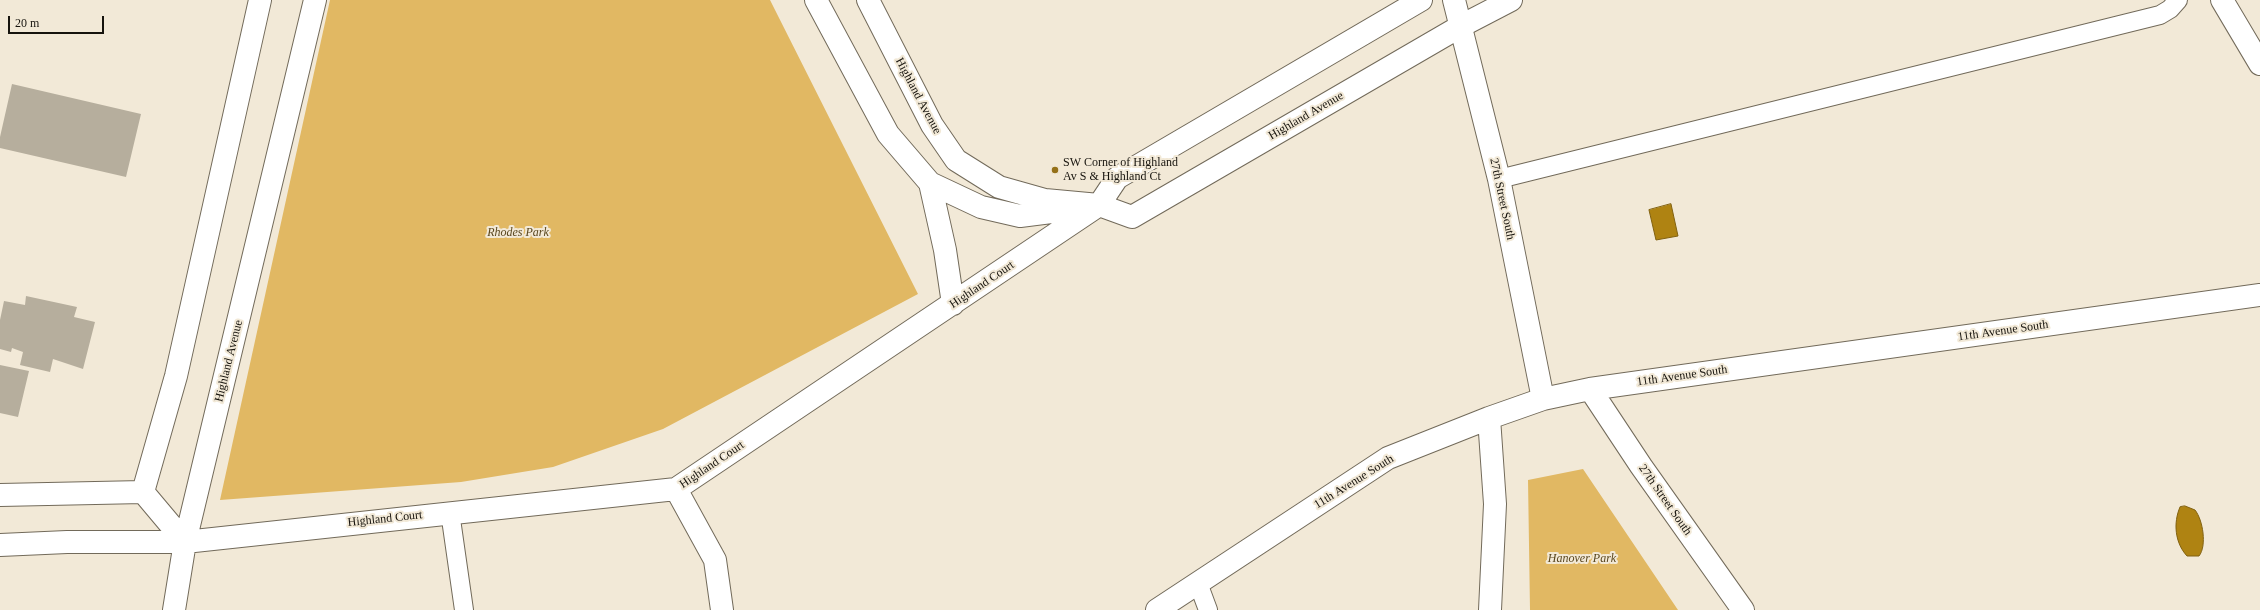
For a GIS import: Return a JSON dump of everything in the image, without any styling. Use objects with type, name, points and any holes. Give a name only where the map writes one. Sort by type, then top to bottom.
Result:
[{"type":"street","points":[[143,492],[176,376],[260,0]]},
{"type":"street","name":"Highland Avenue","points":[[174,610],[185,542],[315,0]]},
{"type":"street","name":"Highland Avenue","points":[[816,0],[888,134],[930,183],[981,207],[1020,216],[1099,206]]},
{"type":"street","name":"Highland Avenue","points":[[868,0],[932,125],[956,160],[999,187],[1045,200],[1099,206],[1132,217],[1461,26],[1511,0]]},
{"type":"street","points":[[1099,206],[1117,178],[1421,0]]},
{"type":"street","name":"27th Street South","points":[[1454,0],[1499,179],[1543,399]]},
{"type":"street","points":[[2222,0],[2260,64]]},
{"type":"street","name":"Highland Avenue","points":[[930,183],[945,250],[953,304]]},
{"type":"street","name":"Highland Court","points":[[185,542],[450,512],[676,489],[1099,206]]},
{"type":"street","name":"11th Avenue South","points":[[1157,610],[1388,458],[1489,418],[1543,399],[1590,389],[2260,295]]},
{"type":"street","name":"27th Street South","points":[[1590,389],[1641,466],[1743,610]]},
{"type":"street","points":[[1489,418],[1495,504],[1490,610]]},
{"type":"street","points":[[676,489],[715,560],[722,610]]},
{"type":"street","points":[[0,495],[143,492]]},
{"type":"street","points":[[143,492],[185,542]]},
{"type":"street","points":[[0,545],[67,542],[185,542]]},
{"type":"lane","points":[[1499,179],[2160,15],[2170,9],[2178,0]]},
{"type":"lane","points":[[450,512],[464,610]]},
{"type":"lane","points":[[1198,583],[1208,610]]},
{"type":"green space","name":"Rhodes Park","points":[[330,0],[770,0],[918,294],[663,429],[553,467],[461,482],[220,500]]},
{"type":"green space","name":"Hanover Park","points":[[1583,469],[1678,610],[1530,610],[1528,480]]},
{"type":"shaded area","points":[[1671,204],[1678,236],[1656,240],[1649,210]]},
{"type":"shaded area","points":[[2185,506],[2195,510],[2202,526],[2203,546],[2199,556],[2187,556],[2180,545],[2176,533],[2176,520],[2180,507]]},
{"type":"building","points":[[12,84],[141,114],[126,177],[0,148],[0,137]]},
{"type":"building","points":[[26,296],[77,307],[74,317],[95,322],[83,369],[53,359],[50,372],[20,365],[23,352],[12,348],[11,352],[0,349],[0,320],[4,301],[25,305]]},
{"type":"building","points":[[0,365],[29,371],[18,417],[0,413]]},
{"type":"place","name":"SW Corner of Highland Av S & Highland Ct","points":[[1055,170]]}]
